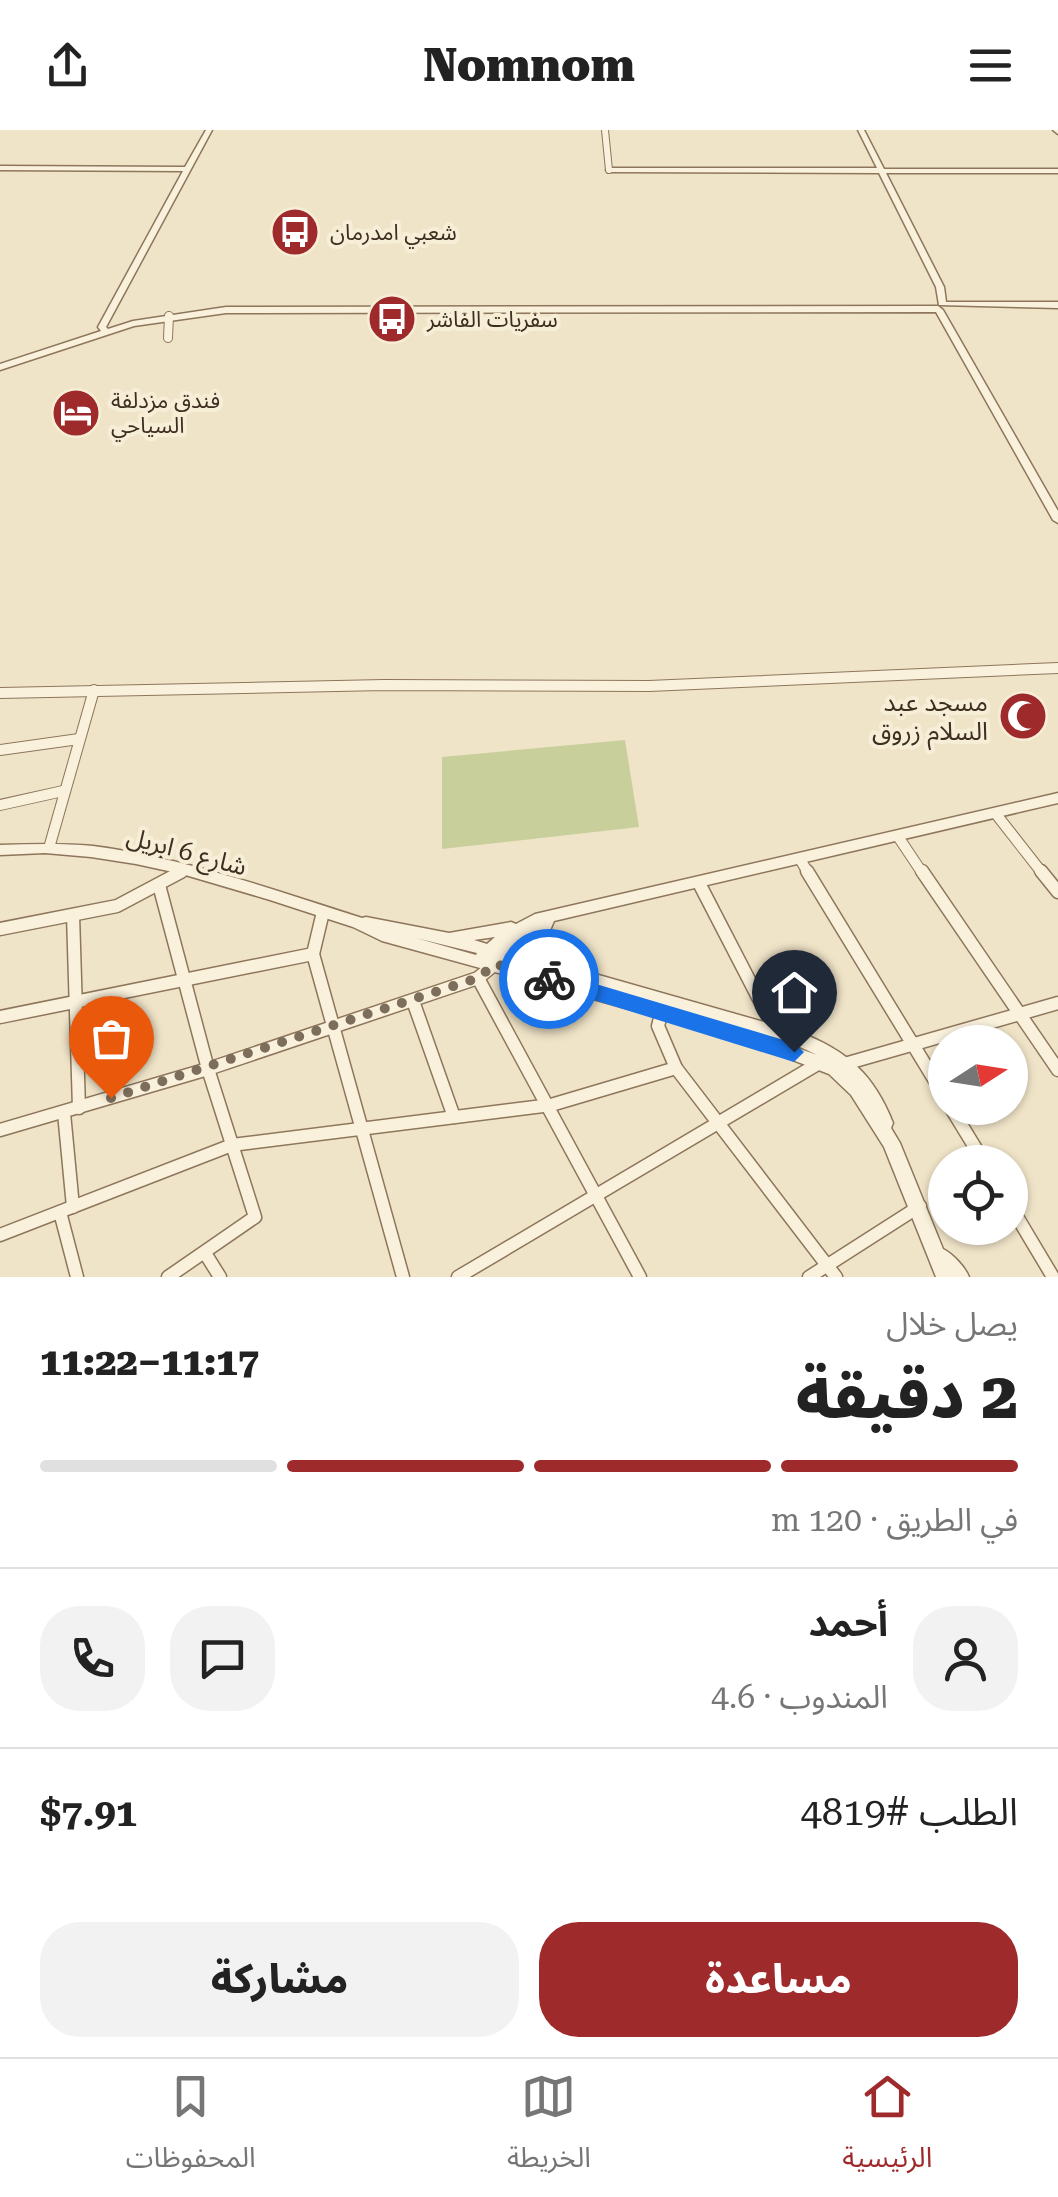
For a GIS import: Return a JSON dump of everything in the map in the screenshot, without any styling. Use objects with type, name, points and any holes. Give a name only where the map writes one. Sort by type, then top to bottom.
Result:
[{"type":"street","points":[[104,329],[210,130]]},
{"type":"street","points":[[605,130],[609,170],[1058,171]]},
{"type":"street","points":[[861,130],[940,287],[946,324],[1058,520]]},
{"type":"street","points":[[0,168],[188,169]]},
{"type":"street","points":[[0,364],[134,318],[215,306],[1058,307]]},
{"type":"street","points":[[104,329],[226,310],[420,306]]},
{"type":"street","points":[[113,308],[134,318]]},
{"type":"street","points":[[168,338],[169,316]]},
{"type":"street","points":[[0,693],[649,686],[1058,668]]},
{"type":"street","points":[[49,848],[94,690]]},
{"type":"street","points":[[0,750],[79,739]]},
{"type":"street","points":[[0,805],[64,791]]},
{"type":"street","points":[[446,938],[523,925],[700,885],[1058,798]]},
{"type":"street","points":[[996,814],[1058,892]]},
{"type":"street","points":[[899,838],[1058,1070]]},
{"type":"street","name":"شارع 6 ابريل","points":[[0,850],[49,848],[106,854],[358,922]]},
{"type":"street","points":[[801,860],[928,1069]]},
{"type":"street","points":[[0,929],[117,906],[181,872]]},
{"type":"street","points":[[159,885],[208,1068],[256,1217],[168,1277]]},
{"type":"street","points":[[700,885],[776,1032]]},
{"type":"street","points":[[324,912],[313,954],[403,1277]]},
{"type":"street","points":[[73,915],[66,1209],[76,1277]]},
{"type":"street","points":[[491,957],[563,916]]},
{"type":"street","points":[[358,922],[446,938],[491,957],[776,1032],[848,1063],[875,1098],[945,1277]]},
{"type":"street","points":[[358,922],[382,934],[549,968],[821,1062],[849,1080],[892,1144]]},
{"type":"street","points":[[546,924],[536,947],[549,968]]},
{"type":"street","points":[[0,1130],[334,1028],[478,978],[491,957],[523,925]]},
{"type":"street","points":[[0,1017],[313,954]]},
{"type":"street","points":[[478,978],[551,1105],[640,1277]]},
{"type":"street","points":[[413,1001],[454,1117]]},
{"type":"street","points":[[848,1063],[1058,1003]]},
{"type":"street","points":[[663,1005],[660,1031],[676,1068],[832,1271]]},
{"type":"street","points":[[458,1277],[821,1062]]},
{"type":"street","points":[[0,1235],[232,1145],[551,1105],[676,1068]]},
{"type":"street","points":[[808,1277],[832,1271],[920,1206]]},
{"type":"street","points":[[1028,1234],[1054,1277]]},
{"type":"street","points":[[205,1253],[220,1277]]},
{"type":"street","points":[[937,1253],[960,1277]]},
{"type":"green space","points":[[625,740],[639,827],[442,849],[442,757]]},
{"type":"way so far","points":[[111,1098],[478,978],[495,964],[549,979]]},
{"type":"place","name":"شعبي امدرمان","points":[[295,232]]},
{"type":"place","name":"سفريات الفاشر","points":[[392,319]]},
{"type":"place","name":"فندق مزدلفة السياحي","points":[[76,413]]},
{"type":"place","name":"مسجد عبد السلام زروق","points":[[1023,716]]},
{"type":"route","points":[[549,979],[738,1032],[794,1052]]}]
